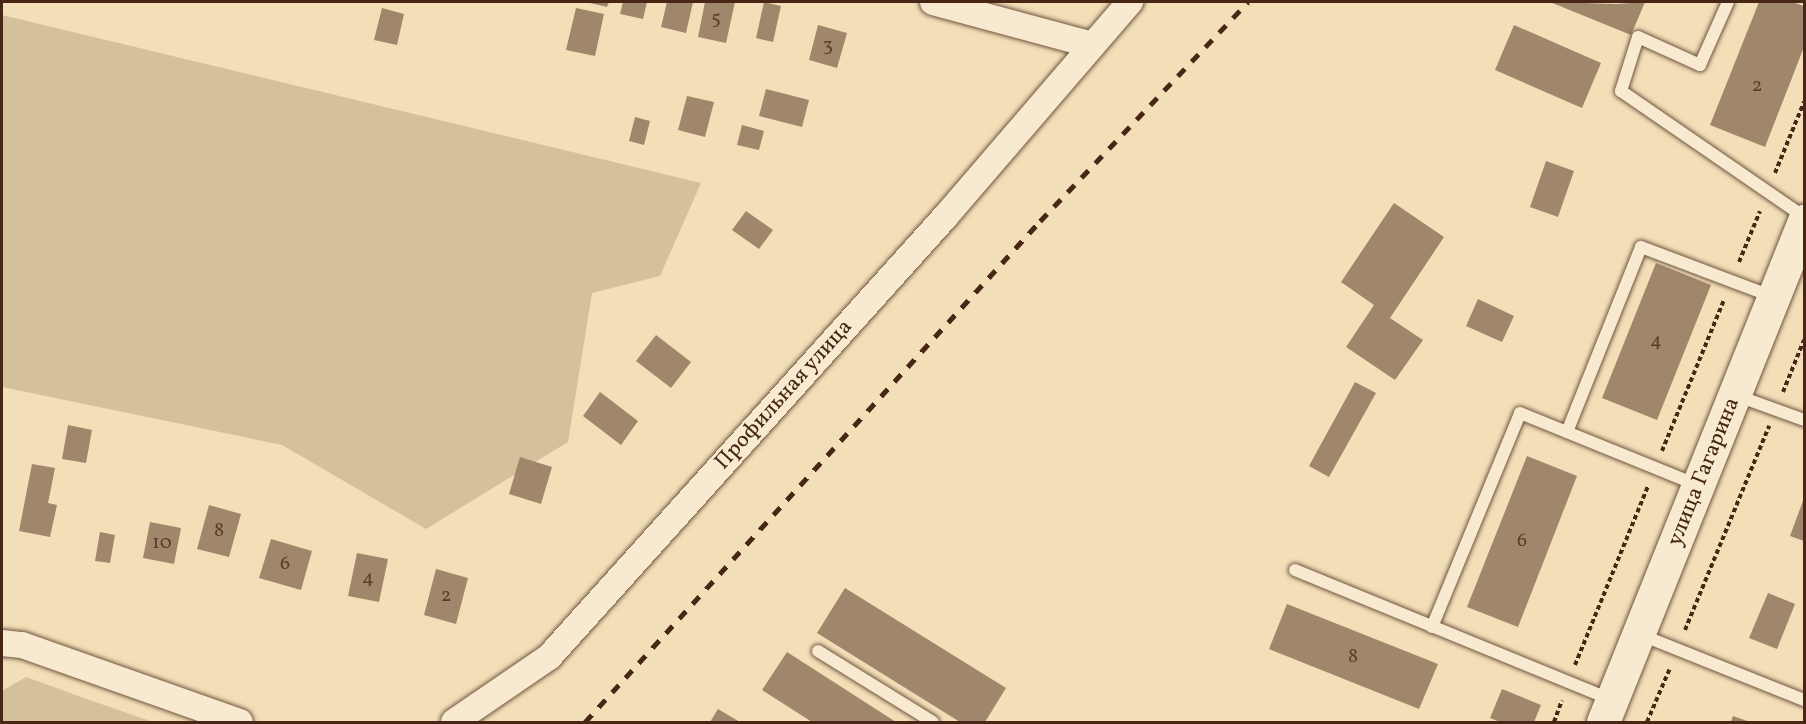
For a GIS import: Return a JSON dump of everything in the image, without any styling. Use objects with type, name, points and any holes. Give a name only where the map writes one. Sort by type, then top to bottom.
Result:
[{"type":"main road","name":"улица Гагарина","points":[[1608,711],[1804,220]]},
{"type":"street","points":[[933,2],[1092,45]]},
{"type":"street","name":"Профильная улица","points":[[454,723],[549,657],[945,217],[1130,2]]},
{"type":"street","points":[[8,648],[240,723]]},
{"type":"lane","points":[[1728,2],[1700,65],[1638,37],[1621,92],[1768,192],[1804,220]]},
{"type":"lane","points":[[1567,432],[1641,247],[1774,297]]},
{"type":"lane","points":[[1735,395],[1804,420]]},
{"type":"lane","points":[[1432,627],[1520,413],[1698,486]]},
{"type":"lane","points":[[1295,570],[1568,682],[1608,711]]},
{"type":"lane","points":[[1639,634],[1804,700]]},
{"type":"lane","points":[[818,651],[933,723]]},
{"type":"path","points":[[1554,723],[1568,682],[1804,102]]},
{"type":"path","points":[[1647,723],[1804,339]]},
{"type":"shaded area","points":[[2,15],[701,183],[660,276],[592,293],[568,442],[426,529],[282,445],[2,387]]},
{"type":"shaded area","points":[[26,677],[153,722],[2,722],[2,691]]},
{"type":"building","points":[[586,2],[609,2],[607,7]]},
{"type":"building","points":[[623,2],[647,2],[643,19],[620,14]]},
{"type":"building","points":[[667,2],[693,2],[686,33],[661,27]]},
{"type":"building","points":[[705,2],[735,2],[726,43],[698,37]]},
{"type":"building","points":[[764,2],[781,6],[773,42],[756,38]]},
{"type":"building","points":[[1550,2],[1617,4],[1645,2],[1631,35]]},
{"type":"building","points":[[1759,2],[1792,2],[1804,6],[1804,47],[1765,147],[1710,125]]},
{"type":"building","points":[[382,8],[404,14],[397,45],[374,40]]},
{"type":"building","points":[[576,8],[604,14],[595,56],[566,50]]},
{"type":"building","points":[[818,25],[847,33],[837,68],[809,60]]},
{"type":"building","points":[[1514,25],[1601,63],[1582,108],[1495,70]]},
{"type":"building","points":[[766,89],[809,100],[802,127],[759,116]]},
{"type":"building","points":[[687,96],[714,102],[705,137],[678,130]]},
{"type":"building","points":[[635,117],[650,121],[644,145],[629,141]]},
{"type":"building","points":[[742,125],[764,131],[759,150],[737,145]]},
{"type":"building","points":[[1546,161],[1574,171],[1558,217],[1530,207]]},
{"type":"building","points":[[1394,203],[1444,237],[1390,318],[1423,340],[1395,380],[1346,347],[1374,305],[1341,282]]},
{"type":"building","points":[[746,211],[773,230],[759,249],[732,230]]},
{"type":"building","points":[[1656,263],[1711,285],[1657,420],[1602,398]]},
{"type":"building","points":[[1478,299],[1514,316],[1502,342],[1466,326]]},
{"type":"building","points":[[656,335],[691,362],[671,388],[636,361]]},
{"type":"building","points":[[1355,382],[1376,393],[1329,477],[1309,466]]},
{"type":"building","points":[[600,392],[638,421],[621,445],[583,416]]},
{"type":"building","points":[[68,425],[92,430],[86,463],[62,459]]},
{"type":"building","points":[[1527,456],[1577,476],[1518,627],[1467,607]]},
{"type":"building","points":[[520,457],[552,467],[541,504],[509,494]]},
{"type":"building","points":[[32,464],[55,468],[48,503],[57,505],[50,537],[19,531]]},
{"type":"building","points":[[1804,498],[1804,541],[1790,536]]},
{"type":"building","points":[[209,505],[241,514],[229,557],[197,549]]},
{"type":"building","points":[[150,522],[181,528],[174,564],[143,558]]},
{"type":"building","points":[[100,532],[115,535],[110,563],[95,561]]},
{"type":"building","points":[[271,539],[312,551],[301,590],[259,578]]},
{"type":"building","points":[[357,553],[388,559],[379,602],[348,596]]},
{"type":"building","points":[[436,569],[468,578],[456,624],[424,615]]},
{"type":"building","points":[[845,588],[1006,688],[985,722],[960,722],[817,633]]},
{"type":"building","points":[[1768,593],[1795,604],[1777,649],[1749,638]]},
{"type":"building","points":[[1287,604],[1438,664],[1419,709],[1269,649]]},
{"type":"building","points":[[787,652],[896,722],[812,722],[762,690]]},
{"type":"building","points":[[1502,689],[1541,705],[1534,722],[1500,722],[1490,718]]},
{"type":"building","points":[[718,709],[740,722],[710,722]]},
{"type":"building","points":[[1733,716],[1750,722],[1731,722]]},
{"type":"railway","points":[[585,722],[1040,221],[1248,2]]}]
